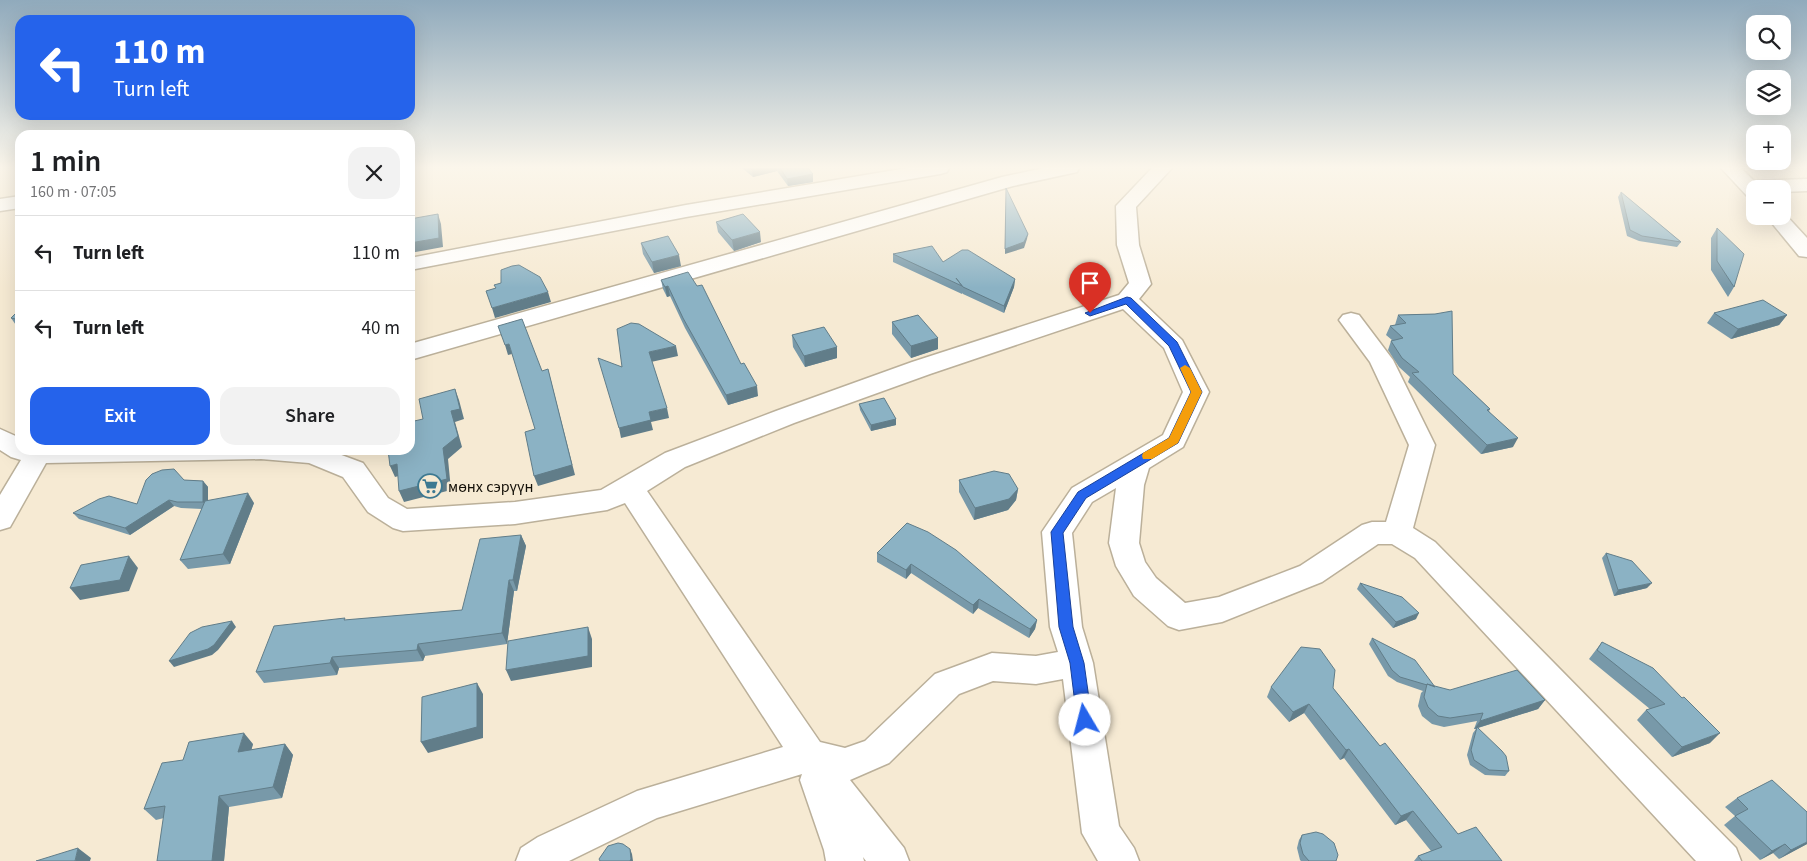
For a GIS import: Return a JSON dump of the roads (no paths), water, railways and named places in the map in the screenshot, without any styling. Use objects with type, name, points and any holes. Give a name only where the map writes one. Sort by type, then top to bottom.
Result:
[{"type":"street","points":[[415,263],[703,208]]},
{"type":"street","points":[[415,351],[914,208]]},
{"type":"street","points":[[315,455],[354,470],[378,505],[403,520],[515,512],[607,500],[675,460],[785,417],[921,368],[1127,300],[1140,284],[1128,245],[1126,208]]},
{"type":"street","points":[[1784,225],[1807,251]]},
{"type":"street","points":[[1127,300],[1174,345],[1196,392],[1174,441],[1137,463],[1130,485],[1124,543],[1131,566],[1146,587],[1179,617],[1222,608],[1312,574],[1372,533],[1397,533],[1424,550],[1431,557],[1722,861]]},
{"type":"street","points":[[1351,320],[1381,360],[1422,445],[1397,533]]},
{"type":"street","points":[[0,438],[15,446]]},
{"type":"street","points":[[1120,861],[1101,833],[1077,663],[1066,627],[1057,532],[1082,495],[1174,441]]},
{"type":"street","points":[[0,519],[24,455]]},
{"type":"street","points":[[630,488],[809,756],[890,861]]},
{"type":"street","points":[[535,861],[551,850],[650,803],[809,756],[845,765],[877,752],[948,684],[992,667],[1036,670],[1077,663]]},
{"type":"street","points":[[809,756],[843,850],[845,861]]},
{"type":"place","name":"мөнх сэрүүн","points":[[430,486]]}]
